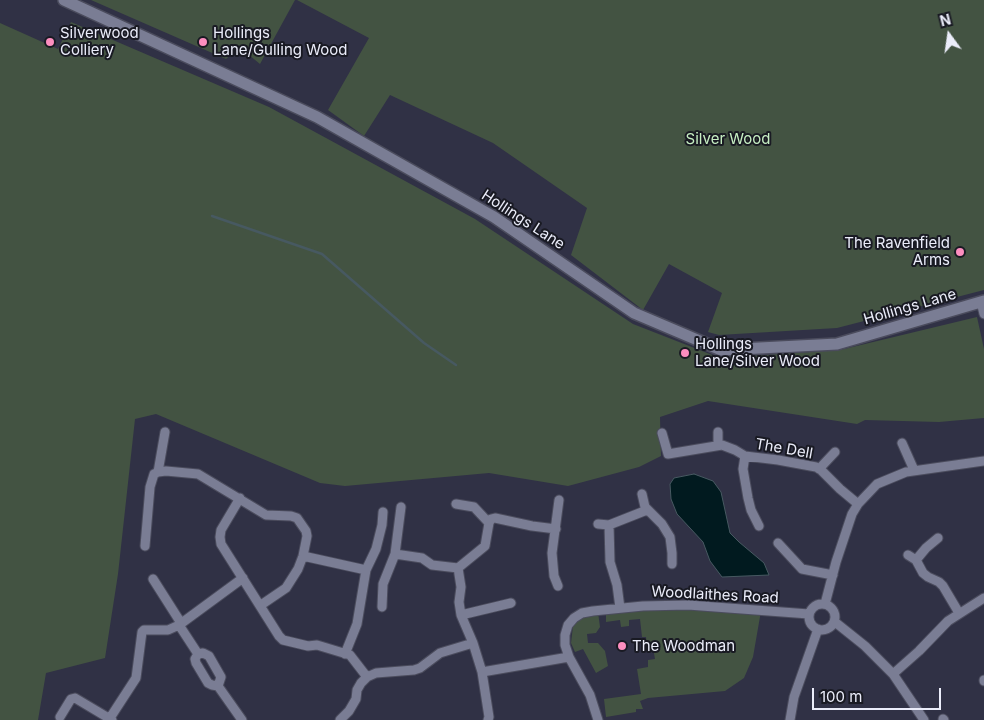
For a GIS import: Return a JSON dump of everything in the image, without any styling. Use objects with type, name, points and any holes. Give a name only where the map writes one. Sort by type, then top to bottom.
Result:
[{"type":"street","name":"Hollings Lane","points":[[64,0],[317,117],[494,217],[634,313],[721,350],[837,344],[983,302]]},
{"type":"street","points":[[983,302],[984,314]]},
{"type":"street","points":[[158,472],[165,432]]},
{"type":"street","points":[[662,433],[668,454],[718,445],[718,432]]},
{"type":"street","points":[[902,443],[914,470]]},
{"type":"street","name":"The Dell","points":[[718,445],[726,446],[745,456],[778,460],[819,469],[858,504]]},
{"type":"street","name":"The Dell","points":[[819,469],[836,452]]},
{"type":"street","points":[[745,456],[743,469],[748,498],[751,510],[759,526]]},
{"type":"street","points":[[825,604],[847,528],[858,504],[877,484],[914,470],[984,461]]},
{"type":"street","points":[[145,546],[150,486],[154,474],[158,472],[198,474],[266,515],[297,518],[306,531],[303,556],[291,582],[286,588],[261,605]]},
{"type":"street","points":[[642,494],[647,510],[662,524],[670,537],[672,564]]},
{"type":"street","points":[[240,498],[221,530],[221,544],[279,636],[283,640],[308,646],[317,645],[352,656],[367,677]]},
{"type":"street","points":[[558,586],[554,576],[552,553],[559,500]]},
{"type":"street","points":[[456,504],[477,509],[489,523]]},
{"type":"street","points":[[382,607],[383,584],[395,554],[401,507]]},
{"type":"street","points":[[598,524],[609,525],[647,510]]},
{"type":"street","points":[[345,654],[357,624],[366,570],[376,549],[383,512]]},
{"type":"street","points":[[395,554],[422,558],[432,565],[458,568],[485,546],[491,519],[495,518],[556,529]]},
{"type":"street","points":[[609,525],[610,562],[617,585],[620,608]]},
{"type":"street","points":[[938,538],[912,557],[925,575],[943,586],[959,613]]},
{"type":"street","points":[[778,543],[802,568],[833,575]]},
{"type":"street","points":[[303,556],[366,570]]},
{"type":"street","points":[[458,568],[461,587],[459,602],[482,672],[489,715],[488,720]]},
{"type":"street","points":[[60,717],[71,699],[75,698],[111,719],[136,678],[142,632],[147,629],[168,630],[180,624],[243,578]]},
{"type":"street","points":[[154,579],[198,654]]},
{"type":"street","points":[[893,674],[919,651],[942,626],[984,598]]},
{"type":"street","points":[[462,615],[511,603]]},
{"type":"street","points":[[825,604],[834,610],[836,618],[835,622],[828,629],[818,629],[811,624],[809,614],[815,605],[825,604]]},
{"type":"street","name":"Woodlaithes Road","points":[[598,720],[590,694],[569,657],[565,645],[564,635],[568,625],[582,613],[620,608],[688,605],[809,614]]},
{"type":"street","points":[[835,622],[865,646],[893,674],[924,720]]},
{"type":"street","points":[[790,720],[794,697],[818,629]]},
{"type":"street","points":[[340,720],[349,710],[356,698],[357,690],[367,677],[376,673],[414,670],[420,668],[440,653],[473,644]]},
{"type":"street","points":[[198,654],[207,654],[209,656],[221,678],[218,686]]},
{"type":"street","points":[[198,654],[195,659],[196,663],[208,683],[218,686],[242,720]]},
{"type":"street","points":[[482,672],[569,657]]},
{"type":"green space","points":[[91,0],[295,0],[260,64],[249,55],[234,52],[226,59]]},
{"type":"green space","name":"Silver Wood","points":[[297,0],[984,0],[984,290],[837,328],[719,335],[708,332],[722,293],[669,264],[643,310],[571,255],[587,208],[493,143],[390,95],[364,136],[328,110],[369,38]]},
{"type":"green space","points":[[71,22],[269,107],[475,219],[633,324],[720,358],[840,350],[977,317],[984,349],[984,418],[939,422],[865,420],[857,424],[708,401],[660,417],[661,456],[639,467],[568,486],[489,473],[345,486],[320,483],[156,414],[135,419],[118,574],[105,658],[46,673],[38,720],[0,720],[0,23],[58,49]]},
{"type":"green space","points":[[643,606],[761,611],[753,657],[744,678],[725,691],[648,698],[640,701],[643,709],[606,717],[604,699],[641,694],[637,669],[648,667],[648,660],[655,659],[653,648],[647,648],[646,637],[642,637],[640,619],[629,620],[629,626],[621,627],[620,620],[606,622],[606,609]]},
{"type":"green space","points":[[598,612],[600,627],[596,633],[587,634],[588,643],[598,643],[605,651],[608,666],[596,673],[583,649],[575,652],[571,643],[573,626],[582,613]]},
{"type":"shaded area","points":[[694,474],[713,481],[721,492],[730,533],[764,563],[769,575],[722,577],[710,561],[703,542],[677,514],[671,499],[670,484],[674,478]]},
{"type":"waterway","points":[[212,216],[322,254],[424,343],[456,365]]},
{"type":"place","name":"Silverwood Colliery","points":[[50,42]]},
{"type":"place","name":"Hollings Lane/Gulling Wood","points":[[203,42]]},
{"type":"place","name":"The Ravenfield Arms","points":[[960,252]]},
{"type":"place","name":"Hollings Lane/Silver Wood","points":[[685,353]]},
{"type":"place","name":"The Woodman","points":[[622,646]]}]
